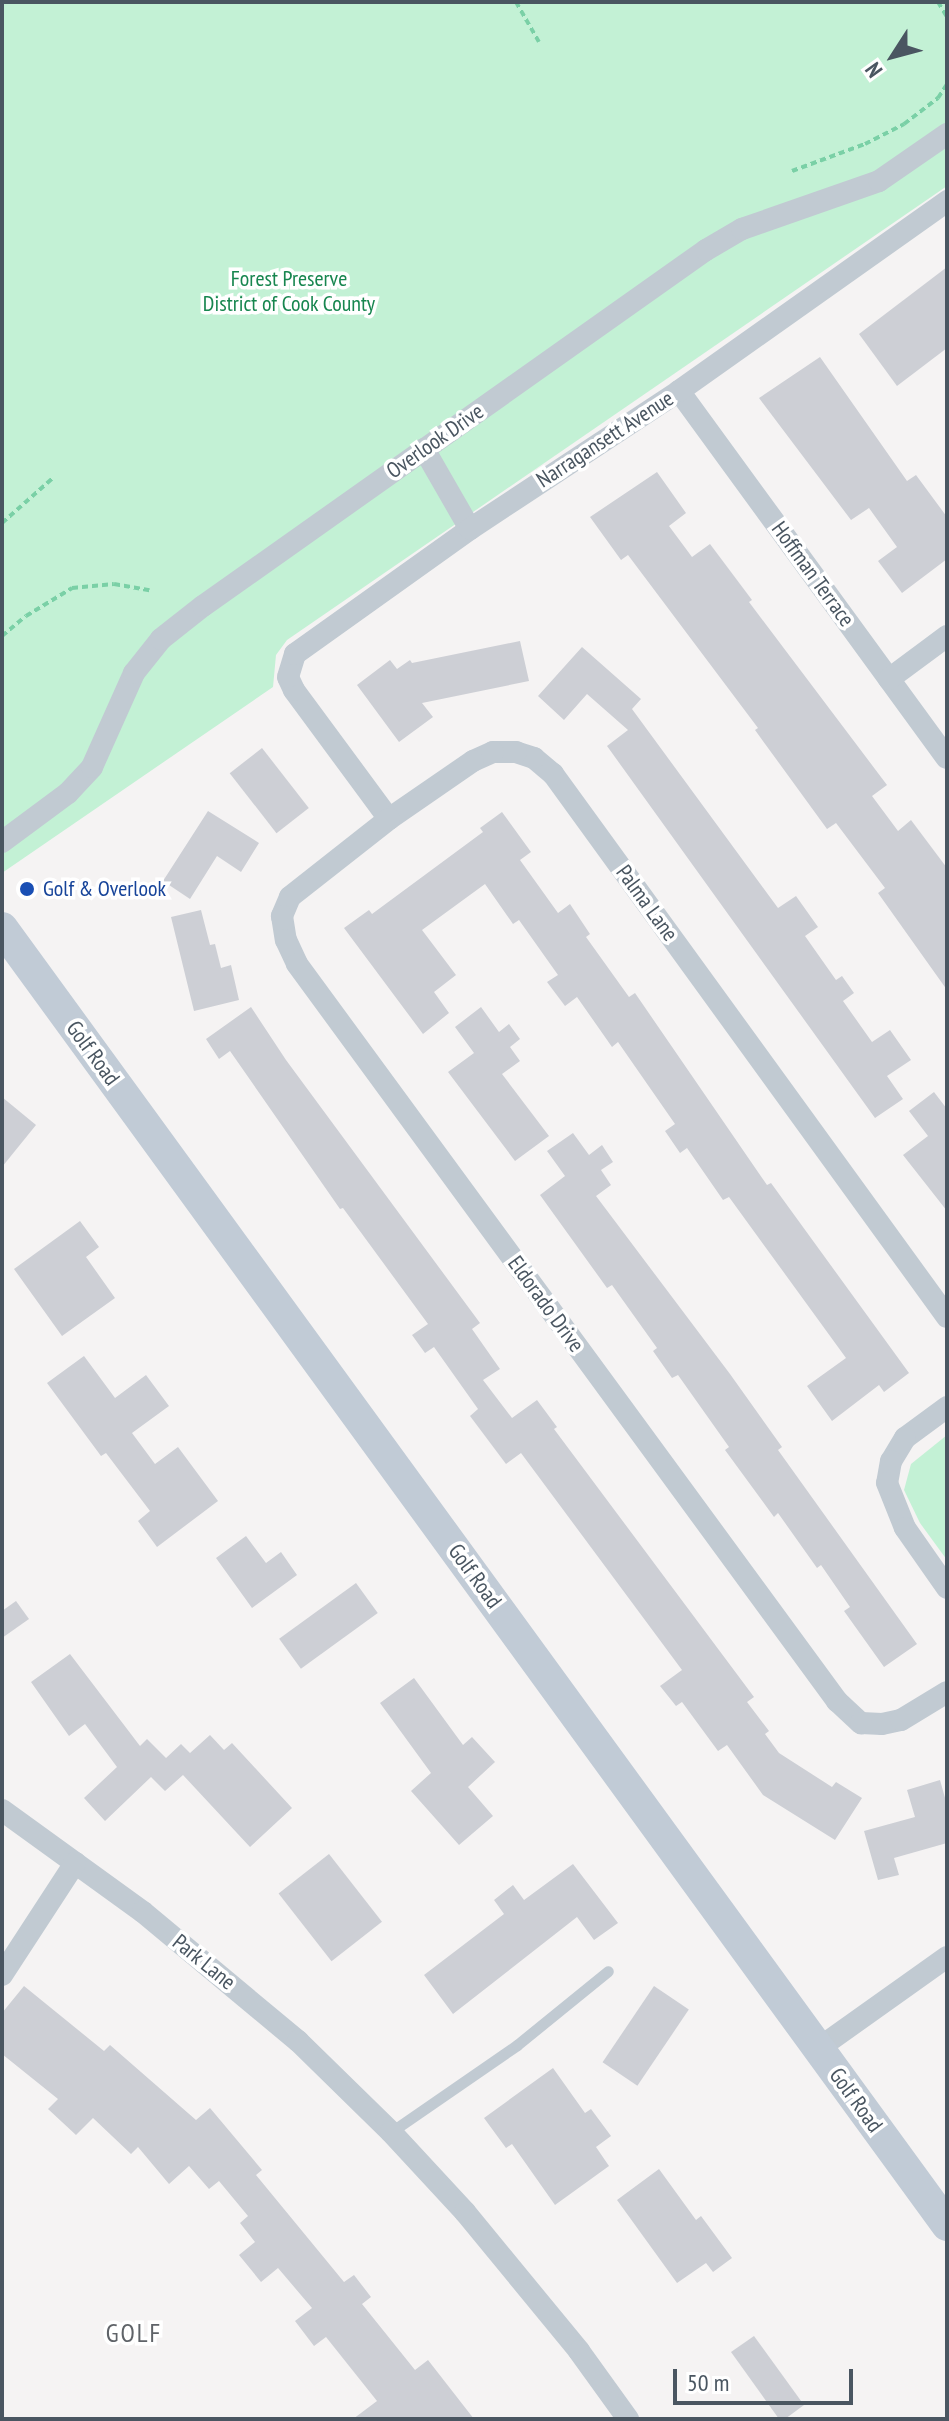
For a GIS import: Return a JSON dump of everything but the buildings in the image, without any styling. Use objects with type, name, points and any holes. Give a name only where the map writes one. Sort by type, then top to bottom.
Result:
[{"type":"main road","name":"Golf Road","points":[[2,928],[947,2225]]},
{"type":"street","name":"Overlook Drive","points":[[2,842],[68,793],[92,767],[134,673],[161,639],[706,250],[742,229],[879,181],[947,134]]},
{"type":"street","name":"Narragansett Avenue","points":[[389,819],[294,690],[288,677],[295,654],[470,529],[679,391],[947,201]]},
{"type":"street","name":"Hoffman Terrace","points":[[679,391],[947,758]]},
{"type":"street","points":[[424,449],[470,529]]},
{"type":"street","points":[[889,679],[947,636]]},
{"type":"street","name":"Palma Lane","points":[[389,819],[473,761],[493,752],[516,752],[534,758],[553,774],[947,1317]]},
{"type":"street","name":"Eldorado Drive","points":[[389,819],[290,897],[282,916],[286,940],[297,964],[848,1714],[861,1723],[882,1724],[901,1720],[947,1692]]},
{"type":"street","points":[[947,1407],[905,1438],[891,1461],[887,1483],[905,1528],[947,1588]]},
{"type":"street","name":"Park Lane","points":[[2,1810],[143,1912],[298,2041],[391,2132],[527,2286],[628,2419]]},
{"type":"street","points":[[2,1975],[75,1863]]},
{"type":"street","points":[[819,2048],[947,1957]]},
{"type":"lane","points":[[391,2132],[517,2045],[608,1971]]},
{"type":"path","points":[[516,2],[539,42]]},
{"type":"path","points":[[938,2],[947,17]]},
{"type":"path","points":[[792,171],[865,144],[904,124],[938,98],[947,84]]},
{"type":"path","points":[[2,523],[54,477]]},
{"type":"path","points":[[2,636],[26,616],[72,588],[114,584],[149,590]]},
{"type":"green space","name":"Forest Preserve District of Cook County","points":[[2,2],[947,2],[947,186],[287,640],[276,655],[273,687],[2,873]]},
{"type":"green space","points":[[947,1435],[947,1560],[920,1523],[904,1490],[911,1464]]},
{"type":"place","name":"Golf & Overlook","points":[[27,889]]},
{"type":"district","name":"GOLF","points":[[134,2333]]}]
